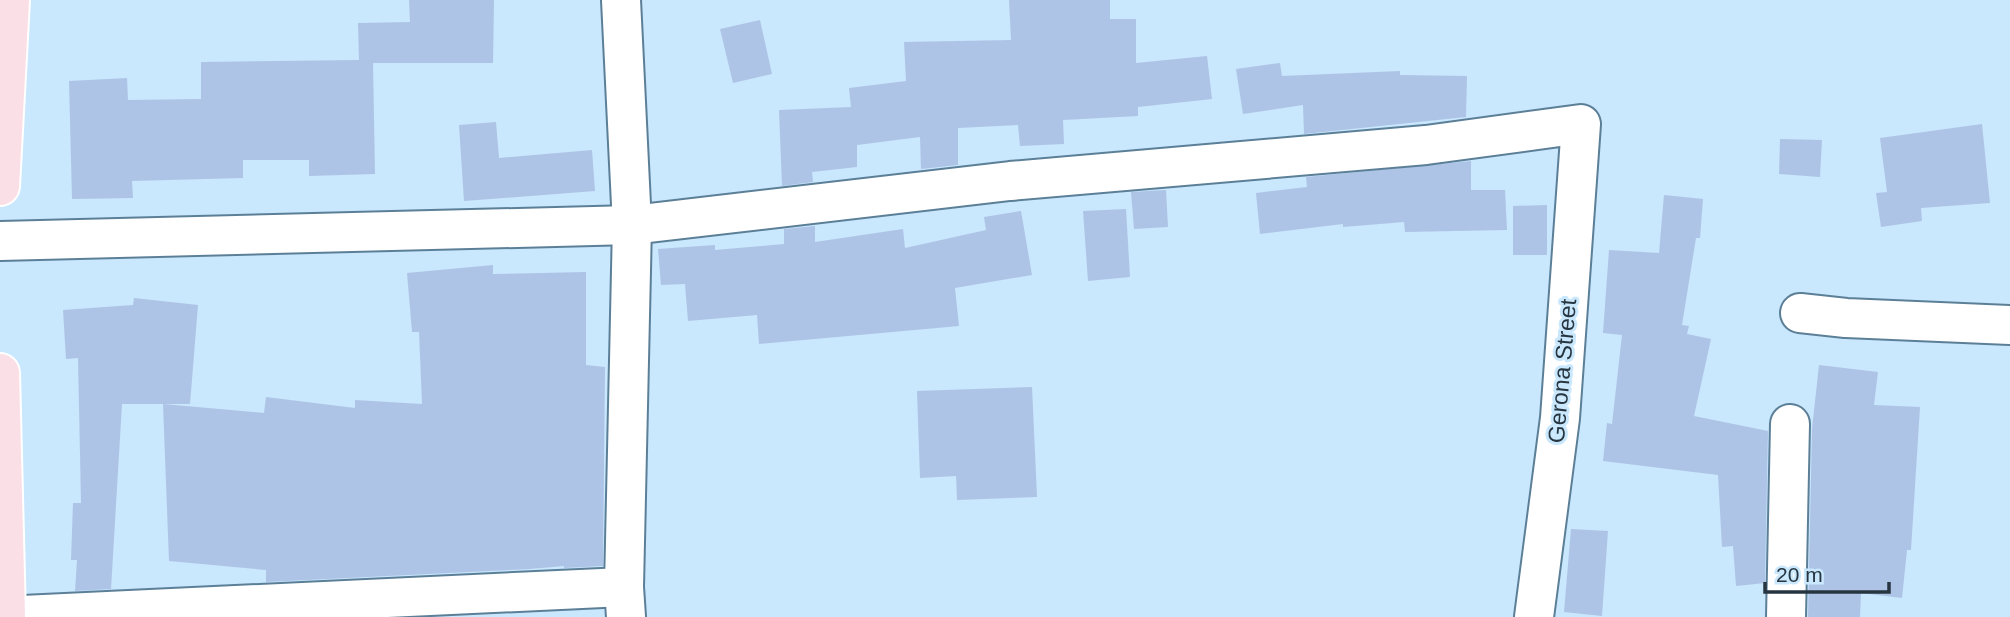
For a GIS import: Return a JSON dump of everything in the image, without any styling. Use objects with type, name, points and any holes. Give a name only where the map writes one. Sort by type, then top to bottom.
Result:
[{"type":"main road","points":[[0,186],[10,0]]},
{"type":"main road","points":[[0,373],[4,616]]},
{"type":"street","points":[[4,616],[625,602],[632,225],[621,0]]},
{"type":"street","name":"Gerona Street","points":[[632,225],[1010,181],[1426,145],[1581,124],[1560,418],[1534,617]]},
{"type":"street","points":[[0,241],[632,225]]},
{"type":"street","points":[[1800,313],[1846,318],[2010,325]]},
{"type":"street","points":[[1786,617],[1790,424]]},
{"type":"building","points":[[409,0],[494,0],[493,63],[373,63],[375,174],[309,176],[309,160],[243,160],[243,178],[132,181],[133,198],[72,199],[69,81],[127,78],[128,100],[201,99],[201,62],[359,60],[358,23],[410,22]]},
{"type":"building","points":[[1009,0],[1110,0],[1110,19],[1136,19],[1136,63],[1207,56],[1212,99],[1138,107],[1138,116],[1063,120],[1064,144],[1020,146],[1018,125],[958,128],[958,165],[921,169],[920,137],[857,145],[857,167],[812,172],[813,182],[782,186],[779,110],[851,107],[849,88],[906,81],[904,42],[1011,40]]},
{"type":"building","points":[[760,20],[772,74],[733,83],[720,29]]},
{"type":"building","points":[[1280,63],[1282,76],[1400,71],[1400,75],[1467,76],[1466,117],[1304,134],[1303,105],[1243,114],[1236,69]]},
{"type":"building","points":[[496,122],[499,158],[592,150],[595,191],[464,201],[459,125]]},
{"type":"building","points":[[1982,124],[1990,203],[1921,208],[1922,221],[1881,227],[1876,193],[1887,192],[1880,138]]},
{"type":"building","points":[[1780,139],[1822,140],[1820,177],[1779,174]]},
{"type":"building","points":[[1471,161],[1471,190],[1505,190],[1507,230],[1405,232],[1404,222],[1343,227],[1343,224],[1260,234],[1256,193],[1307,187],[1306,177]]},
{"type":"building","points":[[1166,190],[1168,227],[1134,229],[1131,192]]},
{"type":"building","points":[[1664,195],[1703,199],[1700,238],[1696,238],[1682,325],[1689,326],[1687,334],[1711,339],[1694,416],[1768,431],[1765,583],[1736,586],[1733,546],[1722,547],[1718,475],[1603,461],[1607,423],[1612,424],[1622,335],[1603,333],[1609,250],[1659,253]]},
{"type":"building","points":[[1547,205],[1547,255],[1513,255],[1513,206]]},
{"type":"building","points":[[1126,209],[1130,277],[1088,281],[1083,211]]},
{"type":"building","points":[[1021,211],[1032,275],[955,288],[959,326],[759,344],[757,315],[688,321],[685,284],[661,285],[658,249],[715,245],[715,250],[784,244],[784,229],[815,226],[815,242],[903,229],[905,248],[986,230],[984,217]]},
{"type":"building","points":[[493,265],[493,274],[586,272],[586,365],[605,367],[603,566],[266,582],[266,570],[169,561],[163,404],[264,413],[266,397],[355,408],[355,400],[422,404],[419,332],[412,332],[407,273]]},
{"type":"building","points":[[134,298],[198,305],[190,404],[122,404],[111,589],[75,591],[77,560],[71,560],[73,503],[81,503],[78,358],[66,359],[63,310],[133,305]]},
{"type":"building","points":[[1819,365],[1878,372],[1874,405],[1920,407],[1911,550],[1907,550],[1902,598],[1861,593],[1860,617],[1808,617],[1812,429]]},
{"type":"building","points":[[1032,387],[1037,497],[957,500],[956,476],[920,478],[917,391]]},
{"type":"building","points":[[1571,529],[1608,531],[1602,616],[1564,612]]}]
